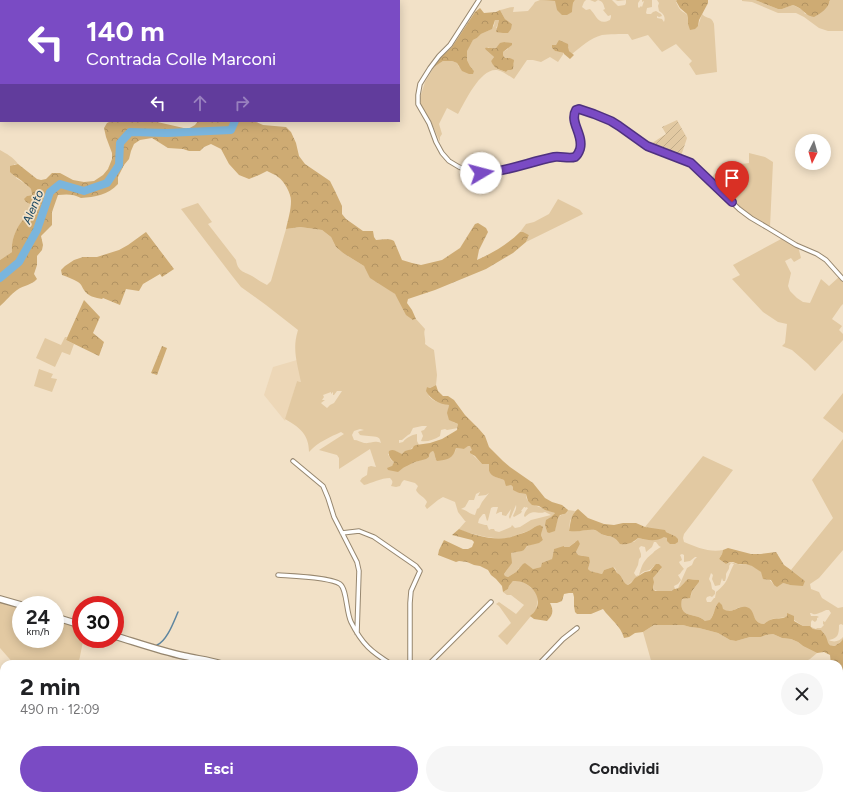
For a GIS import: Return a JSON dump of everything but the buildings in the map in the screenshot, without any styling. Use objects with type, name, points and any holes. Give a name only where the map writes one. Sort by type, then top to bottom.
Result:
[{"type":"street","points":[[479,0],[450,45],[439,56],[420,84],[418,104],[436,142],[442,153],[449,161],[470,171],[492,173],[556,157],[574,157],[578,155],[581,140],[574,120],[574,113],[579,109],[611,121],[647,146],[691,163],[739,209],[751,218],[796,245],[826,260],[843,279]]},
{"type":"street","points":[[293,461],[323,486],[334,517],[358,562],[357,633]]},
{"type":"street","points":[[342,533],[359,531],[374,536],[416,566],[420,571],[412,591],[410,603],[410,660]]},
{"type":"street","points":[[278,575],[310,577],[338,582],[344,591],[350,620],[357,633],[368,648],[385,660]]},
{"type":"street","points":[[0,599],[12,602]]},
{"type":"street","points":[[433,660],[491,602]]},
{"type":"street","points":[[543,660],[563,639],[577,628]]},
{"type":"street","points":[[124,639],[185,656],[207,660]]},
{"type":"shaded area","points":[[540,0],[555,1],[572,12],[573,3],[575,0],[586,0],[582,7],[586,10],[590,9],[600,21],[606,22],[610,20],[611,15],[608,16],[603,10],[605,9],[603,3],[598,0],[612,0],[618,6],[625,5],[626,0],[640,0],[638,3],[639,8],[641,6],[642,7],[644,1],[642,2],[642,0],[652,0],[652,7],[647,8],[646,13],[651,14],[656,11],[662,16],[657,16],[657,18],[662,19],[664,22],[665,20],[663,14],[659,11],[659,3],[657,0],[677,0],[676,2],[679,8],[688,17],[688,24],[698,26],[702,14],[713,21],[717,72],[696,75],[689,64],[692,61],[676,44],[662,52],[648,35],[632,40],[628,34],[598,36],[590,40],[572,54],[569,51],[569,47],[562,42],[552,45],[552,48],[555,51],[564,53],[558,62],[550,57],[541,62],[527,60],[514,79],[504,72],[497,70],[485,74],[469,94],[458,114],[447,108],[439,124],[442,134],[440,137],[440,142],[431,122],[421,106],[420,98],[425,82],[434,67],[443,61],[452,61],[457,63],[459,67],[474,71],[467,60],[466,51],[473,40],[494,26],[495,20],[499,20],[496,28],[512,24],[505,19],[500,10],[514,7],[513,12],[528,11],[535,2]],"holes":[[[504,42],[508,43],[508,49],[503,52],[503,55],[505,58],[510,58],[514,63],[506,72],[497,69],[491,61],[494,57],[486,50],[488,47],[492,49]]]},
{"type":"shaded area","points":[[742,0],[755,0],[778,9],[793,5],[803,10],[805,14],[830,2],[830,0],[843,0],[843,31],[828,31],[819,28],[796,13],[778,13],[752,2]]},
{"type":"shaded area","points":[[677,120],[687,138],[681,156],[649,145],[666,134],[662,127]]},
{"type":"shaded area","points":[[0,150],[18,164],[14,164],[16,178],[31,189],[32,195],[27,196],[26,202],[32,205],[32,208],[15,232],[12,252],[0,260]]},
{"type":"shaded area","points":[[749,153],[765,157],[773,162],[770,227],[740,208],[710,180],[716,173],[724,168],[749,163]]},
{"type":"shaded area","points":[[558,199],[580,210],[583,214],[526,242],[529,235],[520,232],[526,224],[534,222],[549,214]]},
{"type":"shaded area","points":[[198,203],[212,222],[208,224],[236,260],[239,269],[267,285],[271,281],[286,229],[300,227],[322,230],[331,237],[336,247],[343,253],[364,266],[395,294],[413,320],[416,319],[425,329],[425,344],[434,350],[437,375],[436,385],[430,388],[427,387],[429,397],[440,403],[449,405],[448,409],[453,422],[458,424],[458,428],[441,430],[440,436],[433,440],[426,441],[421,441],[423,436],[421,431],[427,426],[413,428],[410,434],[402,440],[399,440],[399,443],[417,434],[417,441],[419,445],[413,447],[402,455],[396,451],[388,454],[394,462],[392,466],[403,468],[429,457],[430,453],[433,451],[435,453],[435,459],[455,452],[456,448],[464,449],[468,445],[472,448],[470,451],[482,464],[489,464],[489,471],[491,474],[504,480],[505,483],[511,485],[519,493],[526,494],[527,499],[536,506],[555,513],[545,525],[547,532],[555,530],[560,515],[567,513],[568,510],[575,511],[570,521],[569,531],[575,532],[595,530],[604,535],[634,542],[638,538],[651,540],[664,536],[667,538],[675,536],[666,532],[645,527],[703,456],[733,470],[684,534],[684,542],[698,548],[713,551],[723,550],[719,559],[726,564],[731,562],[751,565],[769,579],[774,585],[783,583],[790,585],[805,581],[791,570],[833,518],[812,480],[843,439],[843,550],[819,578],[810,584],[811,589],[819,592],[822,598],[838,608],[843,607],[843,625],[839,625],[838,634],[836,637],[829,640],[837,641],[843,637],[843,640],[835,646],[831,646],[828,644],[821,630],[813,629],[811,627],[810,626],[803,626],[788,616],[769,620],[764,624],[760,623],[749,610],[744,607],[729,611],[715,608],[710,621],[705,621],[701,618],[685,613],[681,606],[682,599],[691,596],[692,591],[699,582],[698,580],[687,580],[676,590],[669,592],[655,590],[653,589],[653,578],[661,569],[654,566],[650,570],[643,572],[628,585],[613,567],[604,570],[602,574],[589,571],[588,569],[590,562],[585,557],[578,555],[576,552],[580,544],[575,542],[569,547],[554,549],[552,559],[541,567],[533,569],[530,567],[519,568],[508,577],[505,576],[504,574],[511,562],[511,553],[524,550],[528,546],[543,540],[541,535],[542,531],[531,530],[503,539],[465,532],[459,529],[466,521],[458,512],[455,502],[443,497],[427,509],[425,506],[427,502],[417,492],[416,490],[418,486],[415,483],[404,480],[400,486],[396,487],[391,486],[392,480],[387,478],[364,485],[360,481],[367,475],[368,467],[376,467],[370,449],[339,469],[339,458],[337,455],[319,450],[344,434],[341,432],[320,443],[309,452],[309,446],[305,436],[299,428],[285,419],[297,381],[301,382],[295,350],[298,330],[241,287],[181,209]],"holes":[[[337,391],[342,391],[334,403],[327,408],[321,403],[325,400],[322,400],[324,397],[323,395],[331,392],[331,394],[333,392],[333,395]],[[360,429],[364,430],[358,432],[360,435],[377,437],[381,443],[364,443],[354,440],[352,435],[354,431]],[[480,492],[478,496],[489,493],[477,509],[475,515],[461,509],[465,507],[469,500],[474,500],[476,494]],[[516,505],[514,517],[521,513],[524,507],[528,508],[524,514],[525,517],[533,512],[545,512],[551,515],[531,520],[520,527],[515,528],[512,525],[511,527],[499,532],[495,531],[494,529],[489,530],[487,525],[478,523],[483,514],[485,514],[487,521],[488,520],[491,508],[493,507],[498,507],[496,514],[502,512],[502,515],[506,516],[511,509],[510,519]],[[654,542],[661,547],[645,560],[639,575],[636,576],[634,573],[641,557],[639,548],[641,546],[645,547],[646,552],[652,547]],[[682,554],[684,555],[684,562],[690,561],[697,557],[692,565],[687,568],[678,588],[675,589],[674,586],[681,580],[678,575],[684,569],[679,562],[682,560],[680,555]],[[731,563],[734,564],[726,582],[716,592],[715,598],[711,602],[707,602],[707,597],[712,597],[715,594],[709,579],[711,573],[713,575],[712,579],[715,586],[720,585],[722,578],[723,581],[725,581],[726,574]],[[826,610],[829,610],[831,613],[825,622],[823,621],[824,625],[821,628],[816,629],[811,627],[812,620],[815,622],[819,617],[811,616],[810,613],[815,614]]]},
{"type":"shaded area","points":[[783,238],[798,246],[801,258],[794,262],[791,258],[785,261],[791,273],[788,286],[790,291],[797,298],[803,302],[810,303],[821,279],[829,286],[839,277],[843,282],[843,304],[832,319],[842,326],[839,330],[843,334],[843,340],[815,371],[792,350],[782,346],[785,343],[787,324],[778,322],[763,312],[732,279],[740,275],[733,265]]},
{"type":"shaded area","points":[[65,337],[67,337],[66,340],[74,344],[70,355],[62,352],[55,367],[36,358],[45,338],[61,345]]},
{"type":"shaded area","points":[[297,360],[302,382],[297,381],[285,421],[264,395],[273,367]]},
{"type":"shaded area","points":[[39,369],[53,374],[51,378],[57,379],[52,392],[34,386]]},
{"type":"shaded area","points":[[843,393],[843,433],[823,418]]},
{"type":"shaded area","points":[[513,581],[521,581],[529,586],[537,593],[538,598],[536,610],[507,645],[498,636],[511,623],[496,604],[499,602],[516,614],[524,605],[511,595],[507,595],[503,592],[508,589]]},
{"type":"shaded area","points":[[0,601],[12,604],[12,648],[64,648],[64,621],[72,623],[72,648],[82,648],[79,660],[10,660],[0,648]]},
{"type":"shaded area","points":[[654,625],[683,625],[718,633],[730,640],[736,641],[750,637],[761,637],[773,634],[798,642],[817,653],[808,660],[651,660],[643,632]]},
{"type":"green space","points":[[540,0],[575,0],[573,3],[572,12],[567,15],[562,15],[557,10],[555,1]]},
{"type":"green space","points":[[708,0],[708,3],[699,20],[698,26],[695,29],[690,30],[687,14],[680,8],[676,1]]},
{"type":"green space","points":[[755,0],[830,0],[826,8],[814,17],[793,5],[778,9]]},
{"type":"green space","points":[[480,8],[484,13],[496,12],[500,10],[505,19],[512,24],[508,33],[496,32],[499,20],[495,20],[492,29],[473,40],[467,51],[467,60],[474,71],[473,74],[462,71],[457,63],[452,61],[443,61],[434,67],[440,58],[452,47],[475,12]]},
{"type":"green space","points":[[559,40],[568,44],[569,51],[574,55],[570,59],[564,53],[555,51],[552,48],[552,45],[556,45]]},
{"type":"green space","points":[[500,43],[512,43],[512,45],[503,52],[503,55],[505,58],[514,60],[513,69],[506,72],[497,69],[494,66],[491,61],[494,57],[485,48],[496,48]]},
{"type":"green space","points":[[157,122],[188,129],[197,122],[256,122],[263,125],[286,127],[291,132],[296,143],[299,156],[305,164],[330,181],[342,206],[342,214],[346,219],[363,231],[373,231],[376,240],[388,239],[394,241],[402,260],[412,263],[421,265],[442,260],[460,248],[475,224],[478,223],[486,228],[488,232],[479,250],[477,260],[500,248],[520,232],[529,235],[526,242],[513,253],[486,269],[435,290],[408,299],[407,303],[416,319],[413,320],[406,315],[395,294],[370,278],[364,266],[336,247],[331,237],[322,230],[300,227],[286,229],[291,198],[285,184],[277,176],[267,171],[249,179],[239,175],[229,164],[221,149],[211,144],[204,147],[200,151],[189,151],[168,148],[152,138],[140,140],[134,144],[129,159],[118,177],[118,184],[110,191],[96,196],[81,198],[64,194],[58,195],[52,212],[52,225],[41,236],[43,245],[42,250],[37,256],[37,265],[34,274],[37,279],[33,283],[17,290],[0,306],[0,260],[12,252],[15,232],[32,208],[32,205],[24,199],[27,196],[32,195],[31,189],[10,172],[10,166],[18,164],[37,179],[41,180],[46,179],[52,173],[60,173],[73,180],[84,182],[94,181],[103,175],[108,169],[112,159],[112,153],[104,128],[107,123]]},
{"type":"green space","points":[[146,232],[174,269],[162,277],[160,274],[143,284],[139,291],[126,289],[120,305],[103,298],[100,299],[89,295],[78,282],[62,275],[61,270],[74,260],[83,257],[97,257],[119,250]]},
{"type":"green space","points":[[84,300],[100,317],[93,333],[104,342],[99,356],[66,340]]},
{"type":"green space","points":[[162,346],[167,348],[157,375],[151,373]]},
{"type":"green space","points":[[436,385],[438,391],[443,396],[448,396],[454,400],[465,415],[485,436],[489,447],[503,461],[533,483],[545,498],[562,505],[568,510],[558,518],[555,531],[549,533],[547,532],[545,525],[546,520],[555,513],[545,510],[539,506],[532,505],[528,501],[526,494],[513,490],[511,485],[506,486],[504,480],[491,475],[489,471],[489,464],[482,464],[470,453],[472,450],[470,446],[464,449],[456,448],[453,455],[447,459],[437,461],[433,451],[426,459],[415,462],[398,472],[388,470],[387,468],[392,466],[394,462],[391,460],[389,451],[394,450],[402,454],[405,451],[412,449],[416,445],[442,439],[457,430],[458,424],[449,420],[447,413],[449,405],[436,401],[430,397],[426,391],[427,387],[430,388]]},
{"type":"green space","points":[[578,509],[588,518],[604,524],[614,525],[636,523],[645,527],[665,530],[666,532],[675,536],[678,539],[678,542],[675,544],[670,544],[667,541],[667,538],[664,537],[655,540],[638,538],[630,543],[620,544],[615,538],[603,535],[595,530],[576,532],[569,531],[572,516]]},
{"type":"green space","points":[[540,525],[543,527],[541,535],[543,540],[539,543],[527,546],[522,551],[511,553],[512,563],[504,574],[505,576],[508,577],[516,572],[525,563],[533,569],[541,567],[542,563],[552,559],[554,549],[564,546],[569,547],[578,540],[580,544],[576,552],[578,555],[589,557],[590,562],[588,569],[590,571],[602,574],[604,570],[613,567],[628,585],[635,578],[645,572],[650,571],[656,564],[659,564],[662,567],[653,578],[653,589],[655,591],[672,591],[680,587],[688,579],[699,580],[692,591],[690,598],[682,599],[681,606],[685,613],[701,618],[705,621],[710,620],[719,602],[723,609],[728,611],[741,607],[749,608],[756,620],[764,624],[772,619],[785,617],[787,616],[787,613],[794,616],[794,621],[803,626],[810,626],[813,629],[821,630],[829,644],[832,646],[835,646],[843,639],[843,660],[831,660],[830,655],[824,652],[817,653],[798,642],[773,634],[761,637],[750,637],[736,641],[730,640],[718,633],[699,628],[683,625],[654,625],[643,632],[635,633],[624,638],[618,626],[603,609],[591,614],[577,614],[575,612],[573,593],[564,594],[562,601],[550,603],[552,613],[551,617],[547,621],[534,619],[530,616],[535,611],[538,601],[533,589],[530,586],[520,581],[513,581],[508,589],[503,592],[502,586],[488,570],[467,562],[456,562],[438,555],[444,540],[463,549],[472,547],[474,542],[472,540],[452,535],[459,529],[479,536],[508,538]]},
{"type":"green space","points":[[728,548],[751,554],[776,552],[784,565],[805,581],[803,586],[783,583],[777,587],[771,580],[763,579],[761,572],[752,566],[733,562],[726,564],[719,559],[723,550]]},
{"type":"waterway","name":"Alento","points":[[0,278],[19,262],[37,230],[50,192],[60,184],[84,191],[107,183],[119,165],[120,143],[130,132],[167,133],[231,130],[235,122]]},
{"type":"waterway","points":[[157,645],[161,643],[167,635],[178,612]]},
{"type":"route","points":[[481,173],[492,173],[556,157],[569,158],[578,155],[581,140],[574,120],[574,113],[579,109],[611,121],[647,146],[691,163],[732,202]]}]
